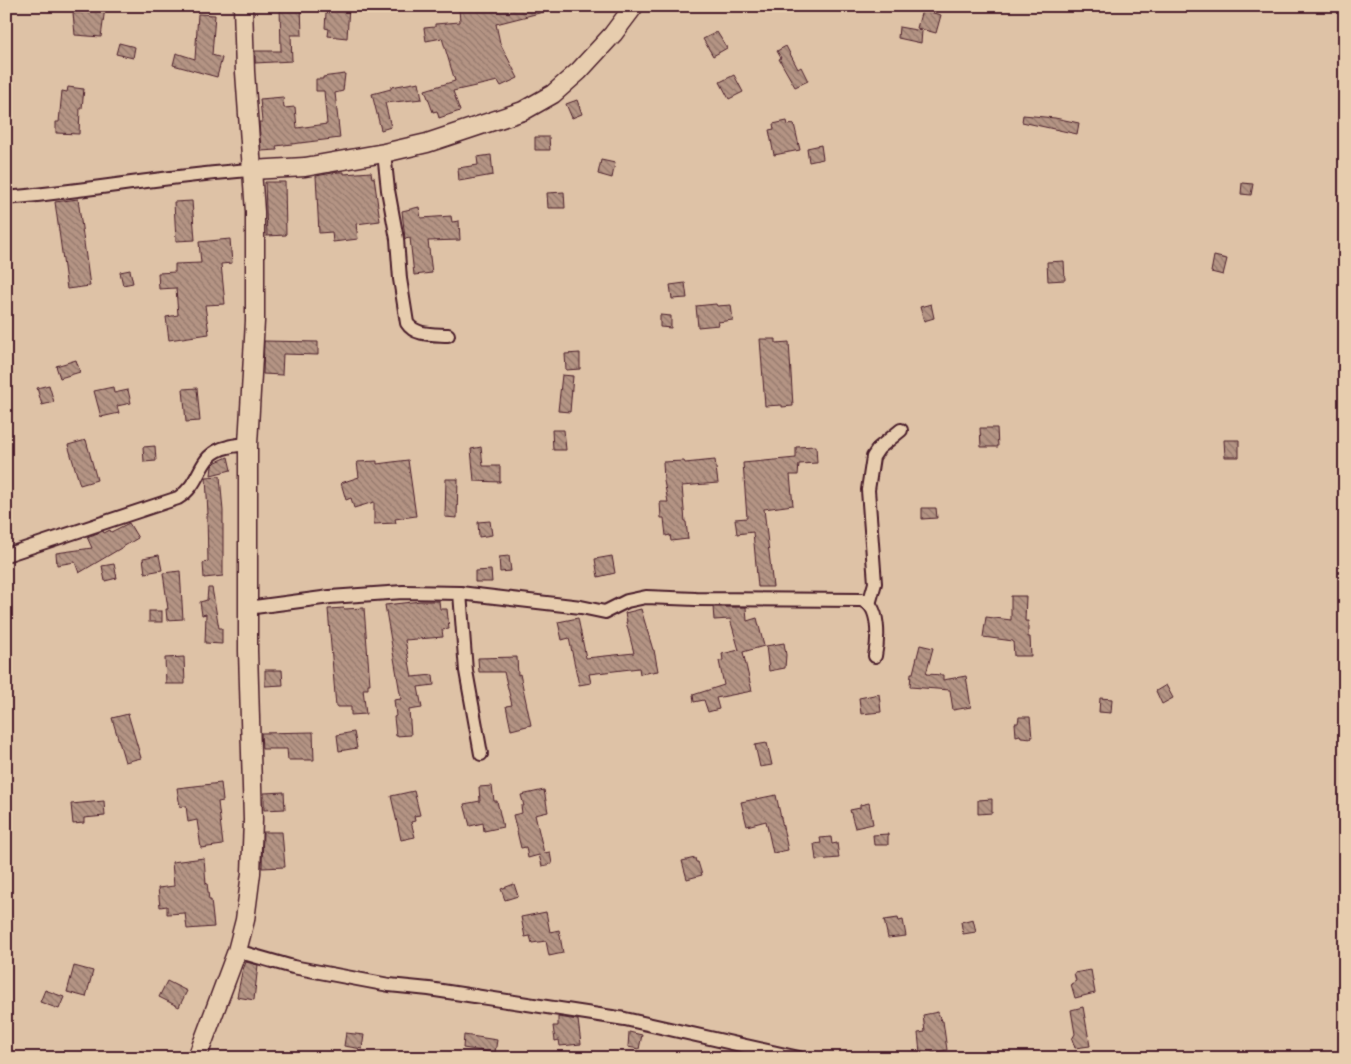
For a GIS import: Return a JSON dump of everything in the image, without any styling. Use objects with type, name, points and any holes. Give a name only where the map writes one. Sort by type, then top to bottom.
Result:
[{"type":"street","points":[[197,1058],[237,951],[245,920],[254,820],[248,699],[248,444],[255,321],[255,212],[245,72],[243,6]]},
{"type":"street","points":[[6,198],[54,194],[160,178],[311,166],[428,143],[523,111],[540,103],[579,71],[613,34],[634,6]]},
{"type":"street","points":[[384,153],[407,321],[412,329],[418,332],[448,335]]},
{"type":"street","points":[[870,604],[875,583],[868,499],[873,457],[879,448],[900,430]]},
{"type":"street","points":[[6,555],[178,498],[185,494],[194,484],[202,466],[211,454],[228,446],[248,444]]},
{"type":"street","points":[[248,608],[368,594],[403,592],[460,593],[605,612],[627,601],[646,597],[713,600],[854,599],[870,604],[873,611],[877,630],[875,656]]},
{"type":"street","points":[[460,593],[466,671],[482,754]]},
{"type":"street","points":[[237,951],[293,967],[389,985],[625,1019],[799,1058]]},
{"type":"building","points":[[81,6],[105,8],[101,37],[75,35],[73,13],[80,13]]},
{"type":"building","points":[[280,6],[301,6],[302,35],[291,35],[292,61],[255,63],[255,51],[281,51]]},
{"type":"building","points":[[329,6],[349,6],[347,38],[328,36],[329,29],[325,28],[326,13],[329,12]]},
{"type":"building","points":[[485,6],[550,6],[551,10],[496,24],[500,43],[518,78],[501,86],[498,81],[453,91],[460,111],[439,118],[437,111],[433,112],[425,90],[455,81],[442,38],[426,41],[424,28],[435,27],[435,24],[460,22],[459,9]]},
{"type":"building","points":[[922,10],[941,15],[936,33],[917,28]]},
{"type":"building","points":[[198,14],[215,15],[212,55],[222,58],[217,77],[173,65],[176,53],[195,59]]},
{"type":"building","points":[[899,27],[922,31],[921,43],[898,38]]},
{"type":"building","points":[[717,32],[727,48],[713,56],[703,39]]},
{"type":"building","points":[[119,43],[135,47],[133,58],[116,54]]},
{"type":"building","points":[[786,46],[798,69],[801,67],[808,81],[795,87],[779,59],[781,58],[777,51]]},
{"type":"building","points":[[345,74],[343,91],[335,93],[340,138],[276,146],[277,150],[261,151],[259,122],[262,122],[260,99],[283,97],[284,108],[295,107],[297,128],[327,124],[324,91],[316,91],[316,79]]},
{"type":"building","points":[[734,75],[743,92],[729,99],[720,82]]},
{"type":"building","points":[[419,82],[422,99],[385,103],[391,127],[381,130],[372,94],[391,89],[391,87]]},
{"type":"building","points":[[68,87],[84,89],[82,108],[80,108],[79,134],[56,133],[56,122],[59,122],[62,91],[67,92]]},
{"type":"building","points":[[577,100],[582,114],[572,118],[566,104]]},
{"type":"building","points":[[1023,115],[1055,118],[1079,123],[1077,134],[1022,122]]},
{"type":"building","points":[[787,121],[788,125],[794,124],[800,150],[774,155],[769,130],[774,129],[773,124]]},
{"type":"building","points":[[535,137],[549,137],[550,150],[535,150]]},
{"type":"building","points":[[821,145],[823,159],[809,162],[807,148]]},
{"type":"building","points":[[491,155],[493,175],[459,181],[458,168],[478,165],[477,157]]},
{"type":"building","points":[[601,160],[615,163],[612,178],[598,174]]},
{"type":"building","points":[[344,172],[344,174],[371,172],[372,178],[374,177],[380,221],[356,224],[358,239],[333,242],[332,232],[319,233],[316,176]]},
{"type":"building","points":[[265,182],[285,182],[286,235],[267,236]]},
{"type":"building","points":[[1242,183],[1253,184],[1251,195],[1241,194]]},
{"type":"building","points":[[564,192],[565,208],[548,208],[547,193]]},
{"type":"building","points":[[78,199],[90,286],[67,289],[55,202]]},
{"type":"building","points":[[192,201],[195,240],[176,241],[174,202]]},
{"type":"building","points":[[419,207],[421,218],[451,216],[452,222],[459,221],[460,240],[428,241],[432,273],[414,275],[410,238],[405,239],[402,211]]},
{"type":"building","points":[[230,239],[232,263],[221,264],[225,304],[205,305],[209,334],[169,340],[166,317],[178,315],[176,288],[159,289],[158,273],[175,272],[175,264],[201,263],[199,242]]},
{"type":"building","points":[[1214,256],[1227,259],[1223,275],[1211,272]]},
{"type":"building","points":[[1064,261],[1065,280],[1048,281],[1047,262]]},
{"type":"building","points":[[130,270],[133,283],[123,285],[120,272]]},
{"type":"building","points":[[685,283],[687,298],[672,299],[670,285]]},
{"type":"building","points":[[716,304],[717,306],[731,305],[733,320],[718,322],[719,325],[698,327],[696,306]]},
{"type":"building","points":[[931,304],[934,318],[924,321],[920,307]]},
{"type":"building","points":[[660,315],[671,316],[671,328],[660,327]]},
{"type":"building","points":[[760,339],[776,339],[776,343],[789,342],[793,406],[765,406]]},
{"type":"building","points":[[264,341],[318,342],[318,355],[283,354],[282,375],[263,374]]},
{"type":"building","points":[[580,353],[580,369],[566,370],[565,354]]},
{"type":"building","points":[[76,360],[80,372],[60,378],[56,366]]},
{"type":"building","points":[[562,375],[573,376],[570,412],[558,411]]},
{"type":"building","points":[[49,385],[54,402],[42,405],[37,388]]},
{"type":"building","points":[[113,387],[114,393],[128,390],[131,403],[117,406],[119,413],[101,417],[94,391]]},
{"type":"building","points":[[197,388],[200,421],[186,422],[183,389]]},
{"type":"building","points":[[980,428],[997,428],[998,447],[981,447]]},
{"type":"building","points":[[552,430],[564,430],[566,450],[553,450]]},
{"type":"building","points":[[86,440],[97,480],[80,485],[68,445]]},
{"type":"building","points":[[1224,440],[1239,440],[1239,457],[1225,457]]},
{"type":"building","points":[[155,446],[156,461],[144,462],[143,447]]},
{"type":"building","points":[[816,446],[817,463],[799,464],[798,475],[790,475],[793,505],[764,509],[773,587],[758,587],[753,532],[737,534],[735,519],[747,518],[743,463],[796,458],[796,447]]},
{"type":"building","points":[[481,447],[483,466],[500,466],[500,482],[474,481],[471,449]]},
{"type":"building","points":[[228,457],[231,470],[211,475],[212,466],[216,462]]},
{"type":"building","points":[[408,460],[416,516],[395,519],[396,523],[374,524],[374,502],[354,508],[351,498],[346,500],[341,483],[359,477],[357,462],[377,461],[377,464]]},
{"type":"building","points":[[715,460],[718,483],[682,486],[688,539],[671,541],[670,535],[666,536],[664,518],[661,518],[660,502],[668,502],[663,462],[684,461],[685,463]]},
{"type":"building","points":[[220,476],[223,511],[223,576],[204,578],[203,563],[208,562],[206,477]]},
{"type":"building","points":[[446,479],[458,479],[457,518],[445,517]]},
{"type":"building","points":[[922,508],[936,508],[937,518],[922,519]]},
{"type":"building","points":[[490,521],[492,535],[479,537],[478,522]]},
{"type":"building","points":[[129,523],[138,538],[79,573],[75,562],[57,565],[56,553],[92,548],[87,537],[103,531],[104,533],[110,530],[111,532]]},
{"type":"building","points":[[159,555],[162,570],[145,573],[143,558]]},
{"type":"building","points":[[509,556],[511,571],[500,572],[499,557]]},
{"type":"building","points":[[612,556],[615,573],[598,577],[595,559]]},
{"type":"building","points":[[114,564],[117,578],[105,581],[102,566]]},
{"type":"building","points":[[491,570],[492,582],[475,582],[475,571]]},
{"type":"building","points":[[180,571],[183,619],[167,620],[166,609],[168,609],[163,573]]},
{"type":"building","points":[[208,588],[212,588],[219,628],[222,628],[222,644],[205,643],[206,614],[202,615],[200,602],[207,600]]},
{"type":"building","points":[[1011,596],[1026,596],[1025,621],[1028,621],[1031,656],[1014,656],[1013,641],[983,637],[986,617],[1011,620]]},
{"type":"building","points":[[439,601],[440,609],[447,609],[449,629],[442,630],[443,637],[405,640],[412,677],[433,675],[434,685],[418,687],[422,708],[409,710],[411,735],[396,736],[394,700],[401,699],[385,605]]},
{"type":"building","points":[[713,607],[746,607],[747,621],[757,618],[764,646],[743,652],[752,691],[716,698],[719,709],[708,712],[704,700],[694,702],[693,695],[724,685],[719,661],[723,660],[722,654],[739,650],[730,619],[714,620]]},
{"type":"building","points":[[364,608],[370,684],[368,684],[368,689],[363,689],[366,714],[351,715],[351,707],[336,707],[328,609]]},
{"type":"building","points":[[641,609],[654,650],[658,671],[640,674],[639,668],[589,674],[591,683],[579,685],[569,638],[562,640],[558,622],[578,618],[586,658],[634,653],[625,613]]},
{"type":"building","points":[[149,611],[162,611],[162,622],[149,622]]},
{"type":"building","points":[[784,643],[786,655],[785,668],[769,671],[766,646]]},
{"type":"building","points":[[920,645],[933,648],[926,674],[943,675],[943,680],[966,676],[971,707],[953,710],[950,690],[910,687],[911,673],[913,673]]},
{"type":"building","points":[[184,657],[185,684],[166,684],[165,658]]},
{"type":"building","points":[[517,657],[518,675],[520,674],[531,725],[511,730],[506,706],[512,705],[504,672],[479,672],[478,658]]},
{"type":"building","points":[[265,670],[282,670],[283,685],[265,686]]},
{"type":"building","points":[[1166,685],[1173,698],[1162,704],[1156,691]]},
{"type":"building","points":[[879,694],[881,712],[861,714],[859,698]]},
{"type":"building","points":[[1100,698],[1112,699],[1111,713],[1099,712]]},
{"type":"building","points":[[128,714],[141,758],[125,762],[112,718]]},
{"type":"building","points":[[1019,717],[1030,717],[1032,738],[1016,736],[1015,723],[1018,723]]},
{"type":"building","points":[[313,732],[314,760],[288,760],[287,749],[262,749],[261,733]]},
{"type":"building","points":[[354,732],[357,748],[339,751],[337,735]]},
{"type":"building","points":[[767,743],[772,765],[760,767],[755,745]]},
{"type":"building","points":[[221,783],[223,801],[218,802],[223,845],[201,848],[197,820],[188,822],[186,806],[180,807],[177,788]]},
{"type":"building","points":[[492,786],[494,801],[497,801],[503,827],[484,831],[483,823],[470,826],[464,804],[480,801],[479,787]]},
{"type":"building","points":[[544,790],[548,812],[535,815],[544,853],[550,852],[552,864],[542,866],[539,855],[528,858],[526,847],[521,848],[513,815],[522,813],[521,806],[524,806],[521,795]]},
{"type":"building","points":[[414,791],[420,815],[414,816],[415,821],[411,822],[415,837],[401,840],[391,796]]},
{"type":"building","points":[[284,792],[285,809],[264,810],[264,793]]},
{"type":"building","points":[[776,795],[788,850],[773,853],[766,821],[747,826],[741,802]]},
{"type":"building","points":[[992,799],[992,813],[978,814],[978,800]]},
{"type":"building","points":[[104,801],[105,816],[84,818],[84,823],[73,824],[71,804]]},
{"type":"building","points":[[869,803],[873,824],[855,828],[850,810],[860,808],[860,805]]},
{"type":"building","points":[[263,832],[282,832],[285,867],[262,868]]},
{"type":"building","points":[[888,834],[888,845],[874,845],[873,835]]},
{"type":"building","points":[[831,837],[832,844],[837,843],[839,858],[816,860],[814,844],[821,843],[820,838]]},
{"type":"building","points":[[204,858],[206,884],[209,900],[211,900],[214,927],[187,929],[185,913],[167,914],[167,906],[160,907],[158,888],[174,886],[172,862]]},
{"type":"building","points":[[695,858],[702,875],[687,879],[682,861]]},
{"type":"building","points":[[514,884],[518,896],[505,900],[501,889]]},
{"type":"building","points":[[546,912],[550,932],[559,930],[563,953],[549,956],[546,941],[532,943],[530,936],[525,937],[521,917]]},
{"type":"building","points":[[898,918],[899,921],[903,920],[906,936],[888,938],[884,920]]},
{"type":"building","points":[[973,919],[976,932],[963,934],[961,922]]},
{"type":"building","points":[[246,962],[258,965],[254,1000],[237,997]]},
{"type":"building","points":[[74,966],[93,971],[86,997],[67,992]]},
{"type":"building","points":[[1091,970],[1095,993],[1075,998],[1071,984],[1076,981],[1074,973]]},
{"type":"building","points":[[167,981],[187,991],[179,1007],[159,997]]},
{"type":"building","points":[[45,990],[64,997],[59,1009],[40,1002]]},
{"type":"building","points":[[1083,1007],[1090,1046],[1075,1048],[1072,1039],[1075,1034],[1071,1010]]},
{"type":"building","points":[[938,1012],[941,1021],[943,1021],[947,1050],[922,1056],[918,1033],[925,1032],[923,1015]]},
{"type":"building","points":[[558,1017],[578,1020],[581,1044],[560,1046],[559,1040],[555,1041],[553,1026],[558,1026]]},
{"type":"building","points":[[629,1032],[642,1035],[639,1049],[628,1047]]},
{"type":"building","points":[[346,1033],[364,1035],[362,1049],[344,1046]]},
{"type":"building","points":[[464,1035],[497,1040],[495,1053],[463,1048]]}]
